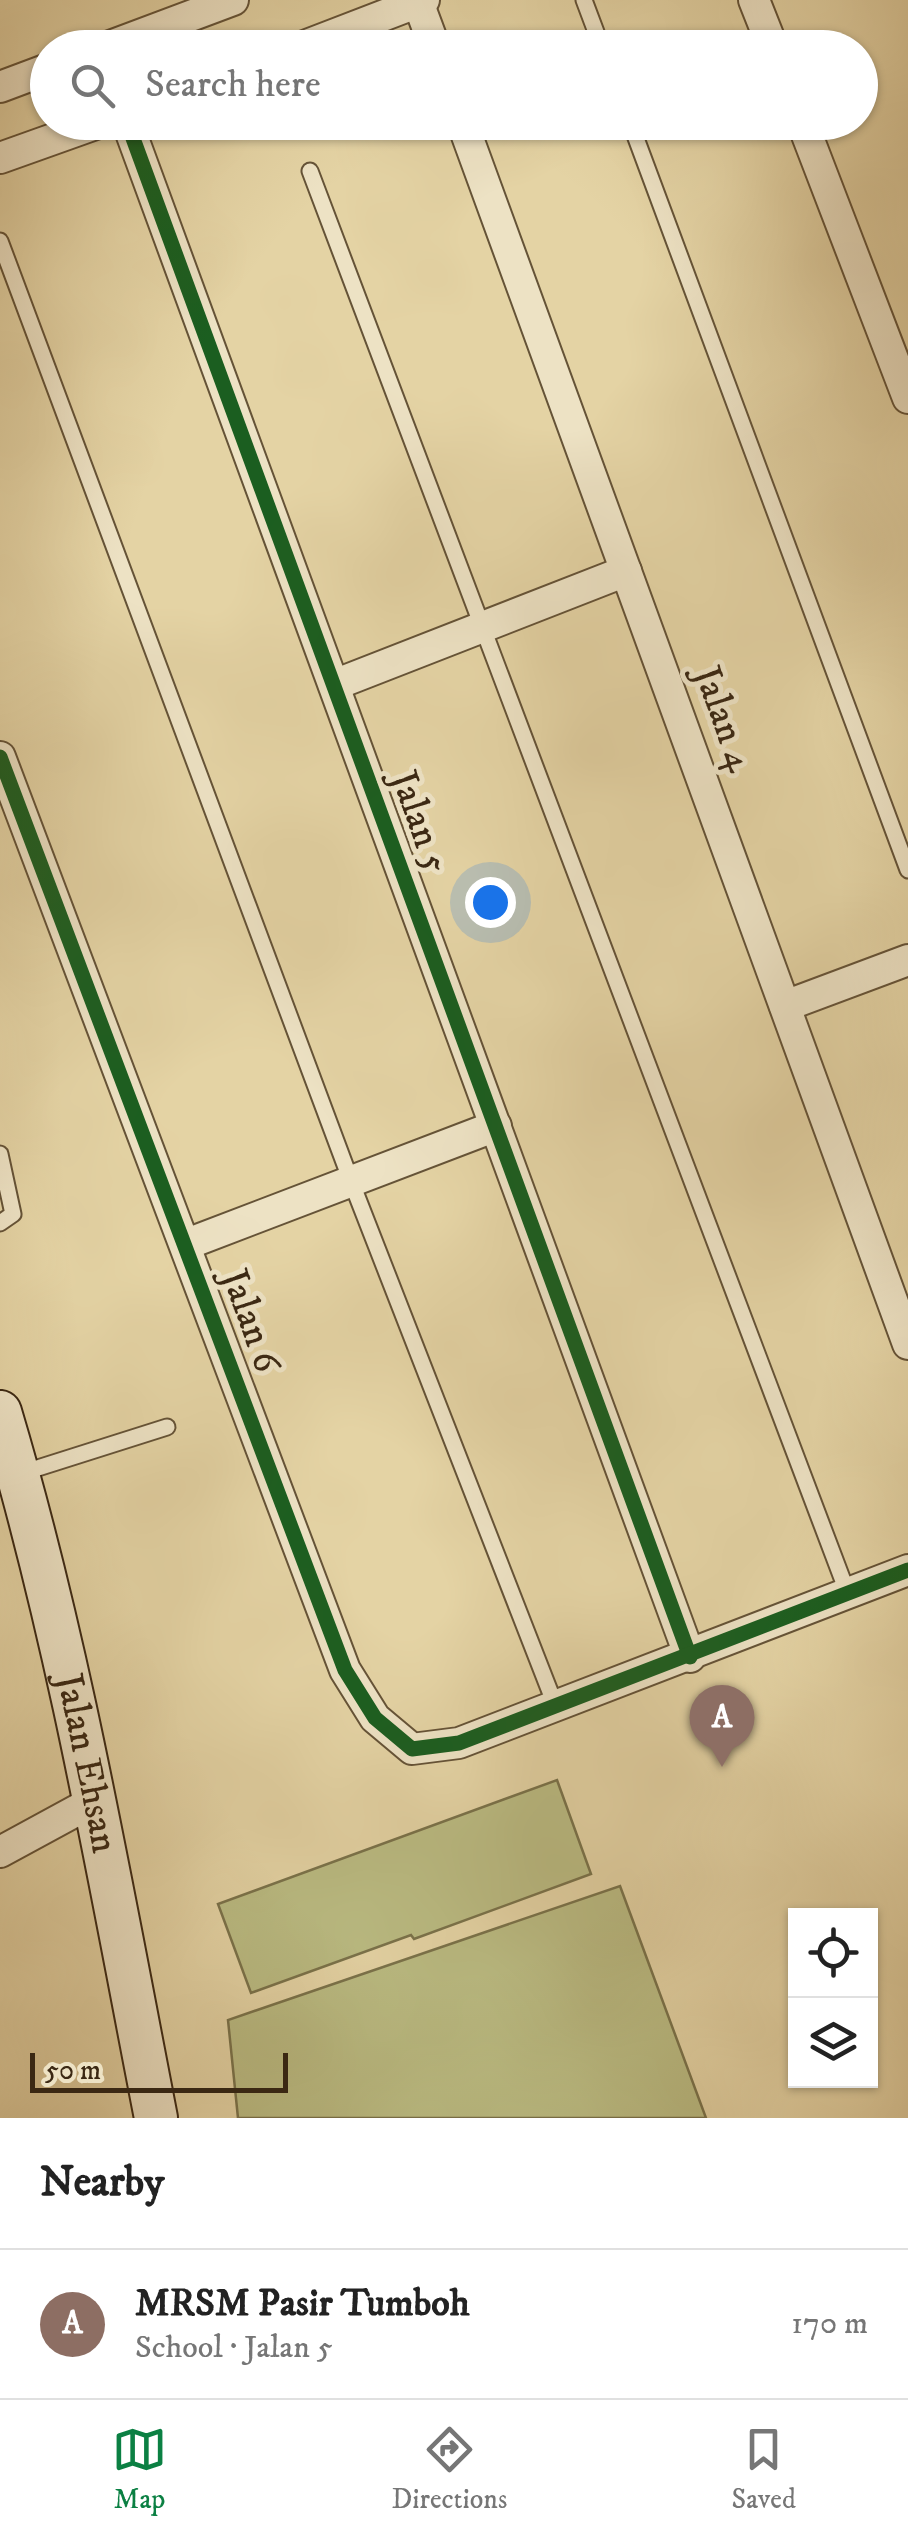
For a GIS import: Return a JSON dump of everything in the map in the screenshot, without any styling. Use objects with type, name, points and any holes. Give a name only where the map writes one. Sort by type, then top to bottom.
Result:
[{"type":"main road","name":"Jalan Ehsan","points":[[0,1412],[94,1802],[156,2118]]},
{"type":"street","points":[[153,30],[233,0]]},
{"type":"street","points":[[754,0],[765,30]]},
{"type":"street","points":[[346,30],[421,1],[430,30]]},
{"type":"street","points":[[0,87],[30,76]]},
{"type":"street","points":[[0,158],[50,140]]},
{"type":"street","name":"Jalan 5","points":[[135,140],[690,1656]]},
{"type":"street","name":"Jalan 4","points":[[469,140],[908,1344]]},
{"type":"street","points":[[809,140],[908,398]]},
{"type":"street","points":[[334,685],[626,571]]},
{"type":"street","name":"Jalan 6","points":[[2,766],[187,1244],[345,1670],[375,1718],[412,1748],[458,1743],[908,1570]]},
{"type":"street","points":[[785,1006],[908,960]]},
{"type":"street","points":[[187,1244],[496,1126]]},
{"type":"street","points":[[3,1845],[94,1802]]},
{"type":"lane","points":[[584,0],[595,30]]},
{"type":"lane","points":[[637,140],[908,870]]},
{"type":"lane","points":[[310,171],[848,1594]]},
{"type":"lane","points":[[0,241],[351,1181],[556,1707]]},
{"type":"lane","points":[[0,1154],[13,1214],[0,1223]]},
{"type":"lane","points":[[18,1474],[167,1428]]},
{"type":"green space","points":[[557,1780],[591,1874],[251,1993],[218,1904]]},
{"type":"green space","points":[[620,1886],[706,2118],[238,2118],[228,2020]]},
{"type":"cycle path","points":[[134,140],[690,1657]]},
{"type":"cycle path","points":[[0,757],[345,1670],[375,1718],[412,1749],[459,1743],[908,1570]]},
{"type":"place","name":"MRSM Pasir Tumboh","points":[[722,1767]]}]
